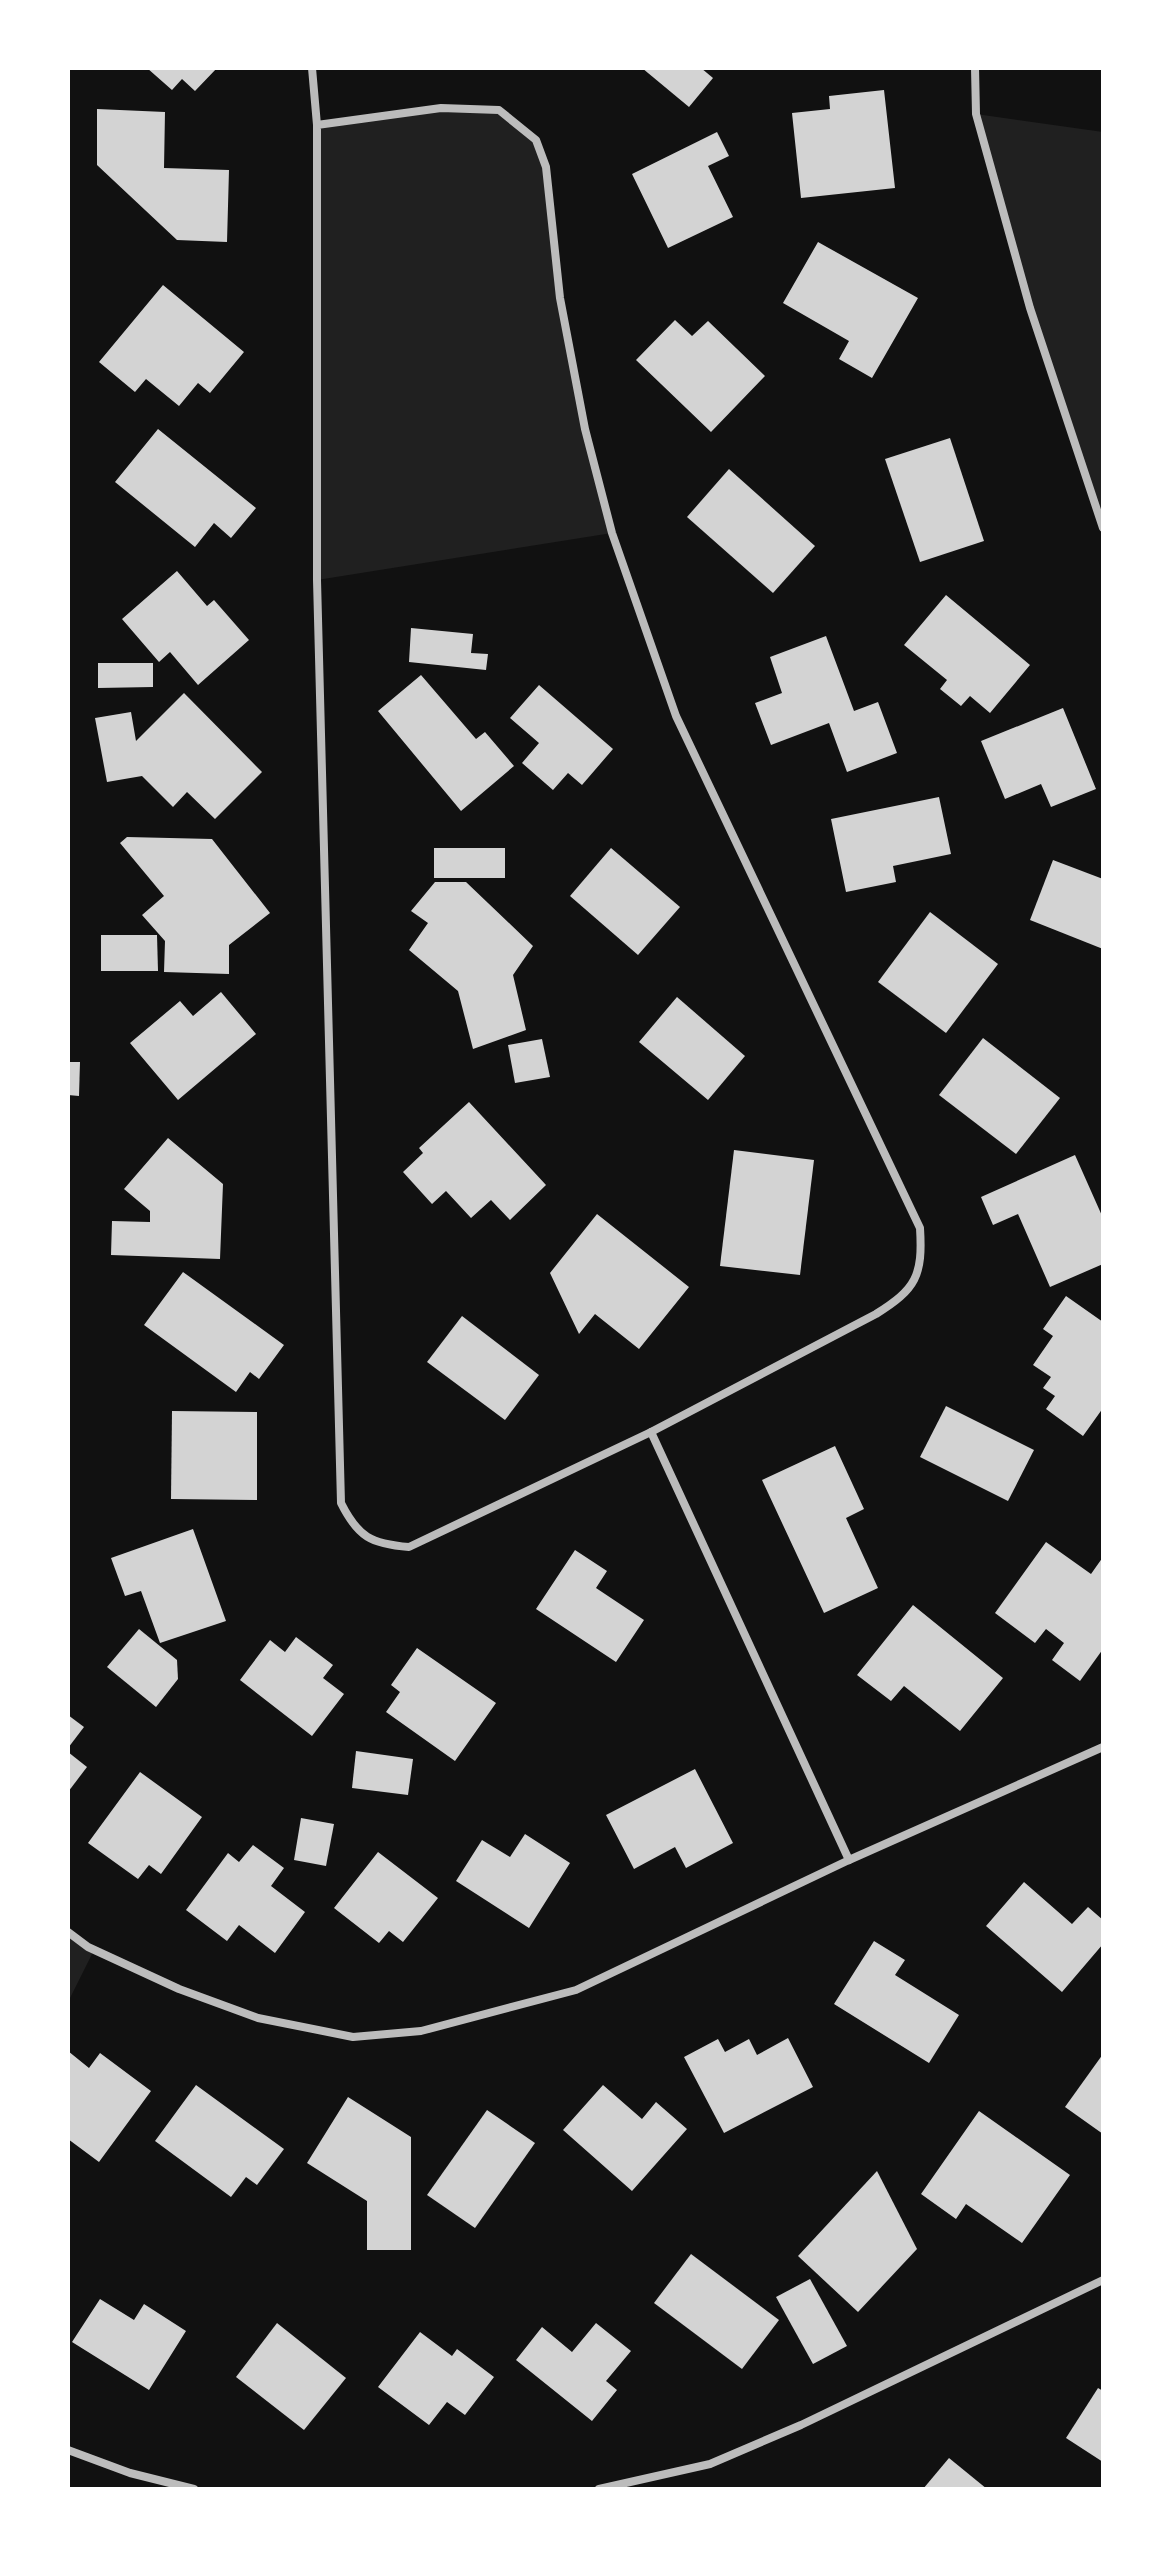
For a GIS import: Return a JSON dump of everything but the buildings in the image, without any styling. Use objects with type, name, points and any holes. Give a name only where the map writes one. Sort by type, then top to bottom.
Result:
[{"type":"street","points":[[312,68],[317,125],[317,580],[341,1503],[351,1523],[368,1539],[389,1546],[409,1547],[651,1432],[876,1314],[902,1298],[918,1278],[922,1254],[920,1228],[676,716],[612,533],[585,429],[560,298],[546,167],[536,140],[499,110],[441,108],[317,125]]},
{"type":"street","points":[[975,68],[976,114],[1030,308],[1103,528]]},
{"type":"street","points":[[651,1432],[849,1860]]},
{"type":"street","points":[[68,1932],[88,1947],[179,1989],[258,2018],[353,2037],[421,2031],[576,1990],[849,1860],[1103,1747]]},
{"type":"street","points":[[599,2489],[710,2464],[801,2425],[1103,2280]]},
{"type":"street","points":[[68,2450],[130,2473],[194,2489]]},
{"type":"shaded area","points":[[441,108],[499,110],[536,140],[546,167],[560,298],[612,533],[317,580],[317,125]]},
{"type":"shaded area","points":[[976,114],[1103,132],[1103,528],[1030,308]]},
{"type":"shaded area","points":[[68,1930],[94,1950],[68,2002]]}]
